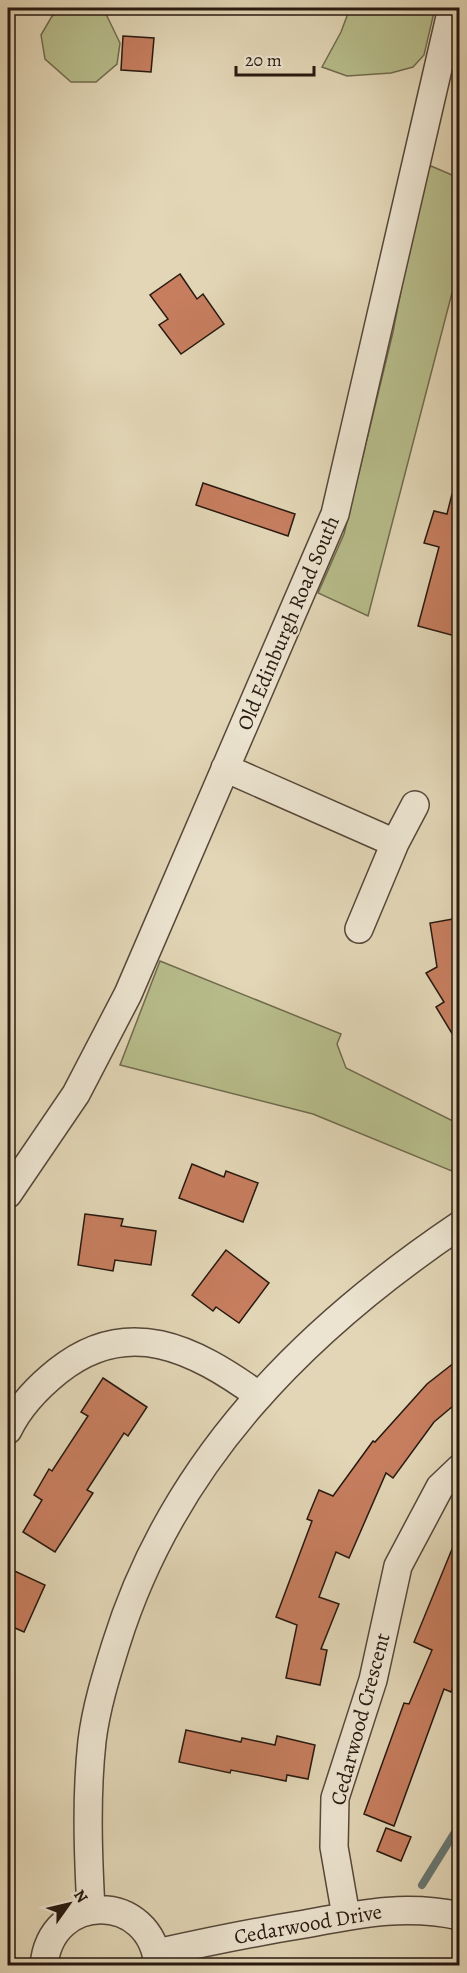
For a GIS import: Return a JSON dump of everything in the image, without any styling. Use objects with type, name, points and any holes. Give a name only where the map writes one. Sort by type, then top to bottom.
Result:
[{"type":"street","name":"Old Edinburgh Road South","points":[[8,1194],[76,1094],[123,1004],[335,514],[452,8]]},
{"type":"street","points":[[225,768],[395,843]]},
{"type":"street","points":[[359,929],[395,843],[415,805]]},
{"type":"street","points":[[91,1909],[88,1860],[92,1741],[105,1681],[124,1617],[174,1509],[202,1463],[258,1395],[335,1319],[408,1260],[459,1225]]},
{"type":"street","points":[[8,1430],[15,1415],[45,1382],[84,1353],[116,1343],[142,1341],[167,1345],[232,1376],[258,1395]]},
{"type":"street","name":"Cedarwood Crescent","points":[[346,1916],[334,1847],[335,1798],[374,1680],[398,1566],[440,1487],[459,1468]]},
{"type":"street","points":[[44,1965],[45,1950],[55,1931],[71,1917],[91,1909],[113,1910],[133,1918],[148,1933],[157,1959]]},
{"type":"street","name":"Cedarwood Drive","points":[[157,1959],[346,1916],[395,1909],[440,1912],[459,1916]]},
{"type":"green space","points":[[68,8],[90,8],[106,14],[120,43],[117,64],[96,82],[71,82],[45,59],[41,35],[52,16]]},
{"type":"green space","points":[[350,8],[435,8],[424,55],[413,67],[391,73],[347,76],[322,67],[341,32]]},
{"type":"green space","points":[[431,166],[452,175],[459,175],[459,266],[368,616],[318,593],[344,534],[393,332],[423,177]]},
{"type":"green space","points":[[160,961],[341,1034],[337,1044],[346,1068],[459,1124],[459,1174],[313,1114],[120,1065]]},
{"type":"building","points":[[123,36],[154,38],[151,72],[121,70]]},
{"type":"building","points":[[180,274],[197,299],[203,294],[224,324],[181,354],[159,325],[168,319],[150,295]]},
{"type":"building","points":[[203,483],[295,514],[288,536],[196,505]]},
{"type":"building","points":[[452,494],[459,495],[459,637],[418,626],[439,547],[424,543],[434,511],[447,514]]},
{"type":"building","points":[[459,918],[459,1045],[436,1007],[444,1002],[426,973],[437,967],[430,923]]},
{"type":"building","points":[[192,1164],[224,1177],[226,1171],[258,1183],[243,1222],[179,1198]]},
{"type":"building","points":[[85,1214],[123,1219],[121,1226],[156,1231],[151,1265],[115,1260],[113,1271],[78,1265]]},
{"type":"building","points":[[226,1250],[269,1283],[239,1323],[216,1307],[213,1311],[192,1295]]},
{"type":"building","points":[[459,1359],[459,1401],[434,1422],[393,1478],[386,1473],[349,1558],[336,1552],[319,1597],[339,1604],[321,1649],[327,1650],[320,1685],[286,1678],[297,1625],[276,1617],[312,1521],[307,1519],[319,1490],[333,1496],[373,1441],[375,1442],[427,1384]]},
{"type":"building","points":[[103,1378],[147,1407],[128,1436],[124,1433],[87,1490],[93,1493],[55,1552],[23,1532],[42,1500],[34,1495],[49,1469],[52,1471],[88,1416],[81,1412]]},
{"type":"building","points":[[459,1532],[459,1672],[451,1692],[444,1689],[394,1826],[364,1814],[404,1703],[409,1704],[432,1650],[414,1642]]},
{"type":"building","points":[[8,1568],[45,1585],[24,1632],[8,1625]]},
{"type":"building","points":[[186,1730],[241,1742],[242,1738],[275,1745],[277,1736],[315,1745],[308,1779],[287,1775],[286,1781],[231,1770],[230,1773],[179,1762]]},
{"type":"building","points":[[386,1828],[411,1837],[401,1861],[377,1851]]},
{"type":"waterway","points":[[422,1885],[460,1824]]}]
